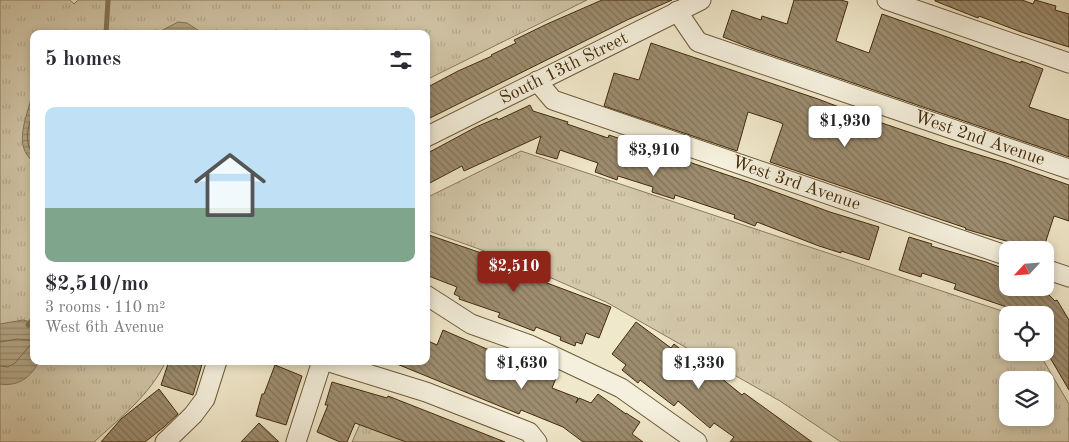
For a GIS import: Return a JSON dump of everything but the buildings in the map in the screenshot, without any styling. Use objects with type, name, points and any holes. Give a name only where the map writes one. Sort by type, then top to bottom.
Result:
[{"type":"street","name":"South 13th Street","points":[[430,135],[701,0]]},
{"type":"street","points":[[886,0],[1069,63]]},
{"type":"street","name":"West 2nd Avenue","points":[[677,11],[698,42],[1069,169]]},
{"type":"street","name":"West 3rd Avenue","points":[[537,81],[553,100],[999,253]]},
{"type":"street","points":[[1054,272],[1069,278]]},
{"type":"street","points":[[430,298],[471,324],[530,345],[621,388],[697,442]]},
{"type":"street","points":[[165,442],[193,415],[205,399],[216,365]]},
{"type":"street","points":[[296,442],[323,365]]},
{"type":"street","points":[[337,365],[434,395],[529,432],[537,442]]},
{"type":"green space","points":[[0,0],[70,0],[74,4],[78,0],[587,0],[430,78],[430,30],[30,30],[30,365],[164,365],[143,395],[94,442],[0,442]]},
{"type":"green space","points":[[521,151],[999,310],[999,361],[1044,361],[1050,371],[999,371],[999,426],[1054,426],[1054,378],[1069,404],[1069,442],[841,442],[780,401],[606,302],[515,262],[430,231],[430,196]]},
{"type":"green space","points":[[360,424],[416,442],[352,442]]},
{"type":"water","points":[[178,22],[187,23],[198,30],[163,30]]},
{"type":"water","points":[[30,103],[30,158],[27,155],[22,140]]},
{"type":"water","points":[[23,320],[30,322],[30,365],[37,365],[24,380],[7,385],[0,384],[0,324]]},
{"type":"waterway","points":[[106,30],[108,0]]}]
